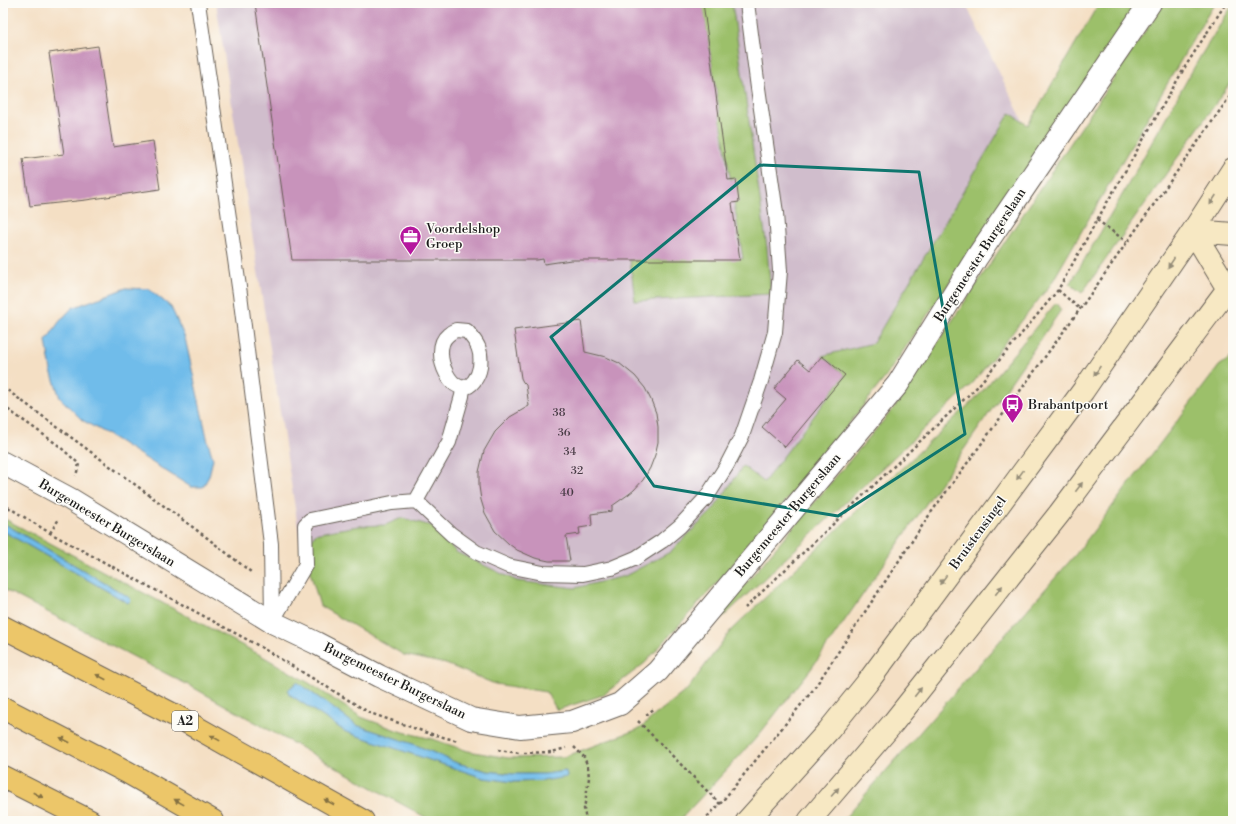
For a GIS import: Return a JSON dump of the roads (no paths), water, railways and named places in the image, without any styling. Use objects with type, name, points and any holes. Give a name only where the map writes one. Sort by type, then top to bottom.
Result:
[{"type":"highway","name":"A2","points":[[3,627],[176,716],[363,821]]},
{"type":"highway","points":[[3,708],[126,772],[213,821]]},
{"type":"highway","points":[[3,777],[90,821]]},
{"type":"main road","name":"Bruistensingel","points":[[747,821],[829,730],[867,683],[1084,391],[1233,169]]},
{"type":"main road","points":[[1192,231],[1233,234]]},
{"type":"main road","points":[[809,821],[893,723],[1059,514],[1231,288],[1192,231]]},
{"type":"street","name":"Burgemeester Burgerslaan","points":[[3,463],[70,499],[272,622],[471,720],[520,727],[572,722],[620,704],[658,671],[898,384],[977,257],[1150,3]]},
{"type":"lane","points":[[198,3],[240,294],[271,544],[272,622]]},
{"type":"lane","points":[[272,622],[306,564],[305,525],[310,520],[392,503],[416,501],[451,534],[476,552],[502,564],[543,574],[583,574],[612,568],[636,558],[662,541],[680,526],[706,498],[727,465],[742,436],[761,381],[775,332],[780,271],[776,212],[747,3]]},
{"type":"lane","points":[[416,501],[449,442],[463,388]]},
{"type":"water","points":[[126,288],[149,289],[171,307],[185,338],[213,459],[209,476],[203,487],[191,487],[82,420],[60,398],[51,371],[46,341],[59,322],[72,308]]},
{"type":"water","points":[[3,523],[127,596],[131,600],[128,603],[3,531]]},
{"type":"water","points":[[297,682],[356,725],[416,745],[457,763],[487,771],[513,774],[544,774],[566,771],[567,777],[543,781],[514,782],[484,778],[346,732],[289,694],[288,690]]},
{"type":"place","name":"Voordelshop Groep","points":[[410,256]]},
{"type":"place","name":"Brabantpoort","points":[[1013,424]]}]
